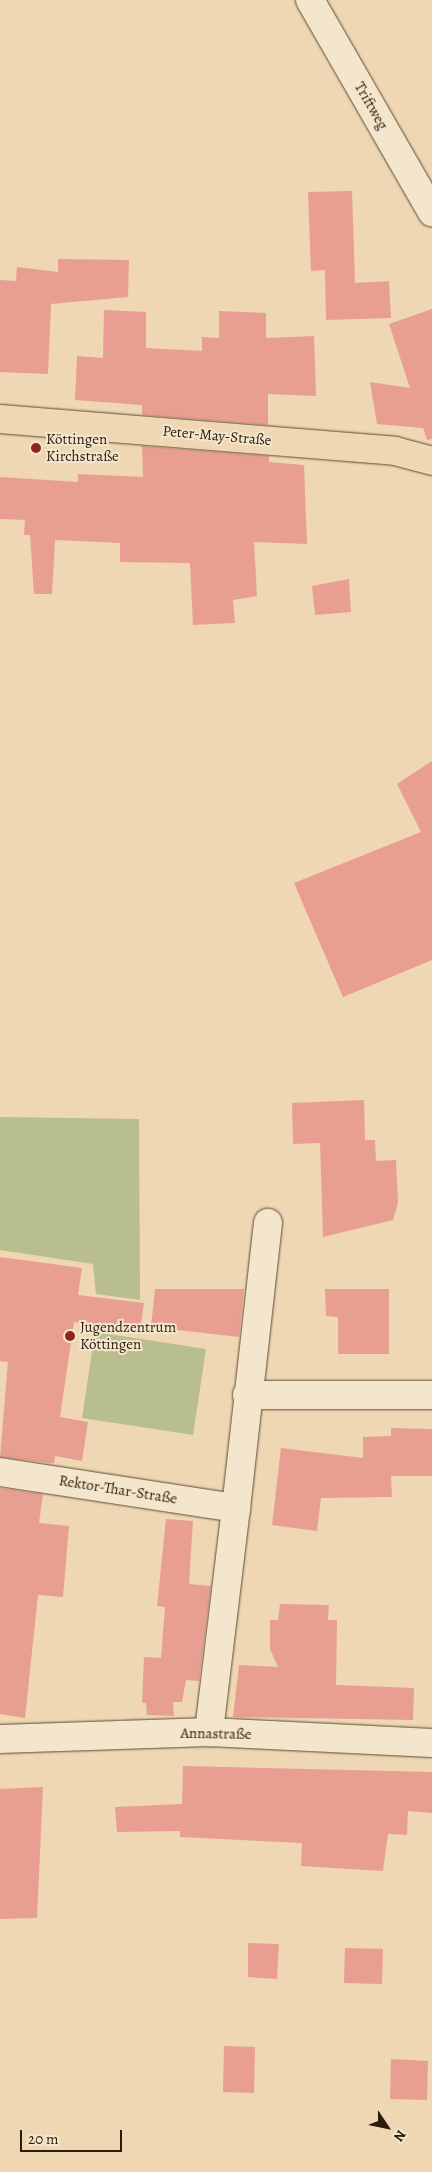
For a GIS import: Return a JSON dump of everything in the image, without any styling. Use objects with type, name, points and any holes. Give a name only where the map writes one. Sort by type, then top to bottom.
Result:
[{"type":"main road","name":"Peter-May-Straße","points":[[0,419],[395,451],[432,461]]},
{"type":"street","name":"Triftweg","points":[[310,0],[431,206]]},
{"type":"street","points":[[209,1732],[268,1223]]},
{"type":"street","points":[[247,1395],[432,1394]]},
{"type":"street","name":"Rektor-Thar-Straße","points":[[0,1472],[236,1508]]},
{"type":"street","name":"Annastraße","points":[[0,1739],[209,1732],[432,1743]]},
{"type":"green space","points":[[0,1117],[139,1119],[140,1300],[96,1294],[93,1264],[0,1250]]},
{"type":"green space","points":[[95,1332],[206,1349],[193,1435],[82,1418]]},
{"type":"building","points":[[352,191],[355,283],[389,281],[391,318],[326,320],[325,270],[311,271],[308,192]]},
{"type":"building","points":[[58,259],[129,260],[128,297],[51,304],[48,374],[0,372],[0,280],[16,281],[17,267],[58,272]]},
{"type":"building","points":[[432,309],[432,439],[427,440],[423,428],[377,424],[370,382],[410,388],[389,324]]},
{"type":"building","points":[[104,310],[146,312],[146,348],[202,351],[202,337],[219,338],[219,311],[266,313],[266,338],[314,336],[316,396],[268,394],[268,425],[142,415],[142,405],[75,400],[77,356],[103,358]]},
{"type":"building","points":[[142,446],[269,456],[269,462],[304,465],[307,544],[254,542],[257,596],[233,600],[235,623],[193,625],[190,563],[120,562],[120,543],[55,540],[52,594],[34,594],[30,535],[24,535],[25,520],[0,519],[0,477],[78,482],[78,474],[143,477]]},
{"type":"building","points":[[349,579],[351,612],[315,615],[312,586]]},
{"type":"building","points":[[432,761],[432,960],[343,997],[294,883],[421,832],[397,784]]},
{"type":"building","points":[[364,1100],[365,1140],[375,1140],[376,1161],[396,1160],[398,1203],[393,1220],[323,1237],[320,1143],[293,1144],[292,1103]]},
{"type":"building","points":[[0,1257],[82,1268],[78,1295],[144,1303],[140,1330],[74,1322],[60,1417],[88,1422],[82,1461],[55,1456],[54,1463],[0,1457],[8,1362],[0,1361]]},
{"type":"building","points":[[155,1289],[244,1289],[239,1337],[151,1327]]},
{"type":"building","points":[[325,1289],[389,1289],[389,1354],[338,1354],[338,1317],[326,1316]]},
{"type":"building","points":[[391,1428],[432,1429],[432,1476],[391,1476],[392,1497],[321,1498],[317,1531],[272,1525],[281,1448],[363,1458],[363,1437],[391,1436]]},
{"type":"building","points":[[0,1488],[43,1494],[39,1523],[69,1526],[63,1597],[38,1595],[25,1718],[0,1714]]},
{"type":"building","points":[[166,1519],[193,1521],[189,1584],[211,1586],[199,1681],[186,1680],[182,1702],[173,1702],[174,1716],[147,1715],[146,1703],[142,1703],[144,1657],[161,1658],[165,1607],[157,1606]]},
{"type":"building","points":[[280,1604],[329,1605],[328,1620],[337,1620],[336,1685],[414,1688],[413,1720],[233,1717],[239,1665],[278,1667],[270,1649],[270,1620],[278,1620]]},
{"type":"building","points":[[183,1766],[432,1772],[432,1813],[408,1811],[407,1835],[388,1834],[383,1871],[301,1866],[302,1843],[180,1837],[180,1831],[117,1832],[115,1807],[182,1804]]},
{"type":"building","points":[[43,1787],[37,1918],[0,1919],[0,1789]]},
{"type":"building","points":[[248,1943],[279,1944],[277,1979],[248,1977]]},
{"type":"building","points":[[345,1948],[383,1949],[382,1984],[344,1983]]},
{"type":"building","points":[[224,2046],[255,2047],[254,2093],[223,2092]]},
{"type":"building","points":[[391,2059],[428,2061],[427,2100],[390,2099]]},
{"type":"place","name":"Köttingen Kirchstraße","points":[[36,448]]},
{"type":"place","name":"Jugendzentrum Köttingen","points":[[70,1336]]}]
